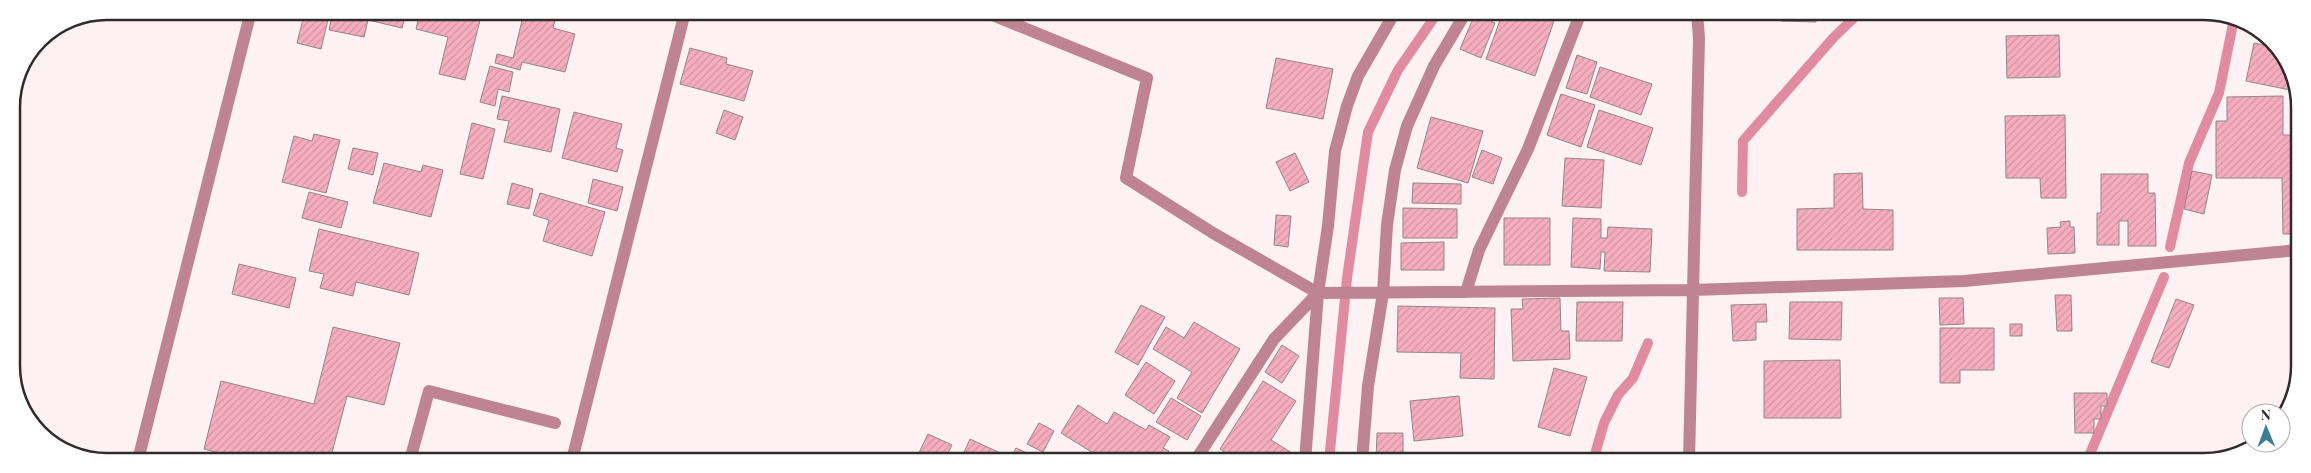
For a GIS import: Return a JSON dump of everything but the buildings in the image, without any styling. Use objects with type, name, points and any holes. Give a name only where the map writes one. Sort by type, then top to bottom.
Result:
[{"type":"street","points":[[140,453],[249,20]]},
{"type":"street","points":[[574,453],[683,20]]},
{"type":"street","points":[[1005,20],[1147,78],[1126,178],[1214,233],[1321,293],[1693,290],[1964,282],[2291,251]]},
{"type":"street","points":[[1306,453],[1336,151],[1340,131],[1358,76],[1390,20]]},
{"type":"street","points":[[1363,453],[1368,386],[1383,293],[1388,215],[1401,146],[1407,126],[1434,66],[1461,20]]},
{"type":"street","points":[[1466,292],[1479,250],[1528,148],[1578,20]]},
{"type":"street","points":[[1689,453],[1697,20]]},
{"type":"street","points":[[1200,453],[1274,340],[1321,293]]},
{"type":"street","points":[[412,453],[429,391],[554,423]]},
{"type":"waterway","points":[[1330,453],[1347,278],[1368,132],[1398,70],[1432,20]]},
{"type":"waterway","points":[[1742,192],[1743,141],[1834,37],[1852,20]]},
{"type":"waterway","points":[[2170,247],[2189,163],[2219,93],[2233,25]]},
{"type":"waterway","points":[[2090,453],[2164,277]]},
{"type":"waterway","points":[[1595,453],[1604,423],[1618,395],[1633,378],[1648,343]]}]
